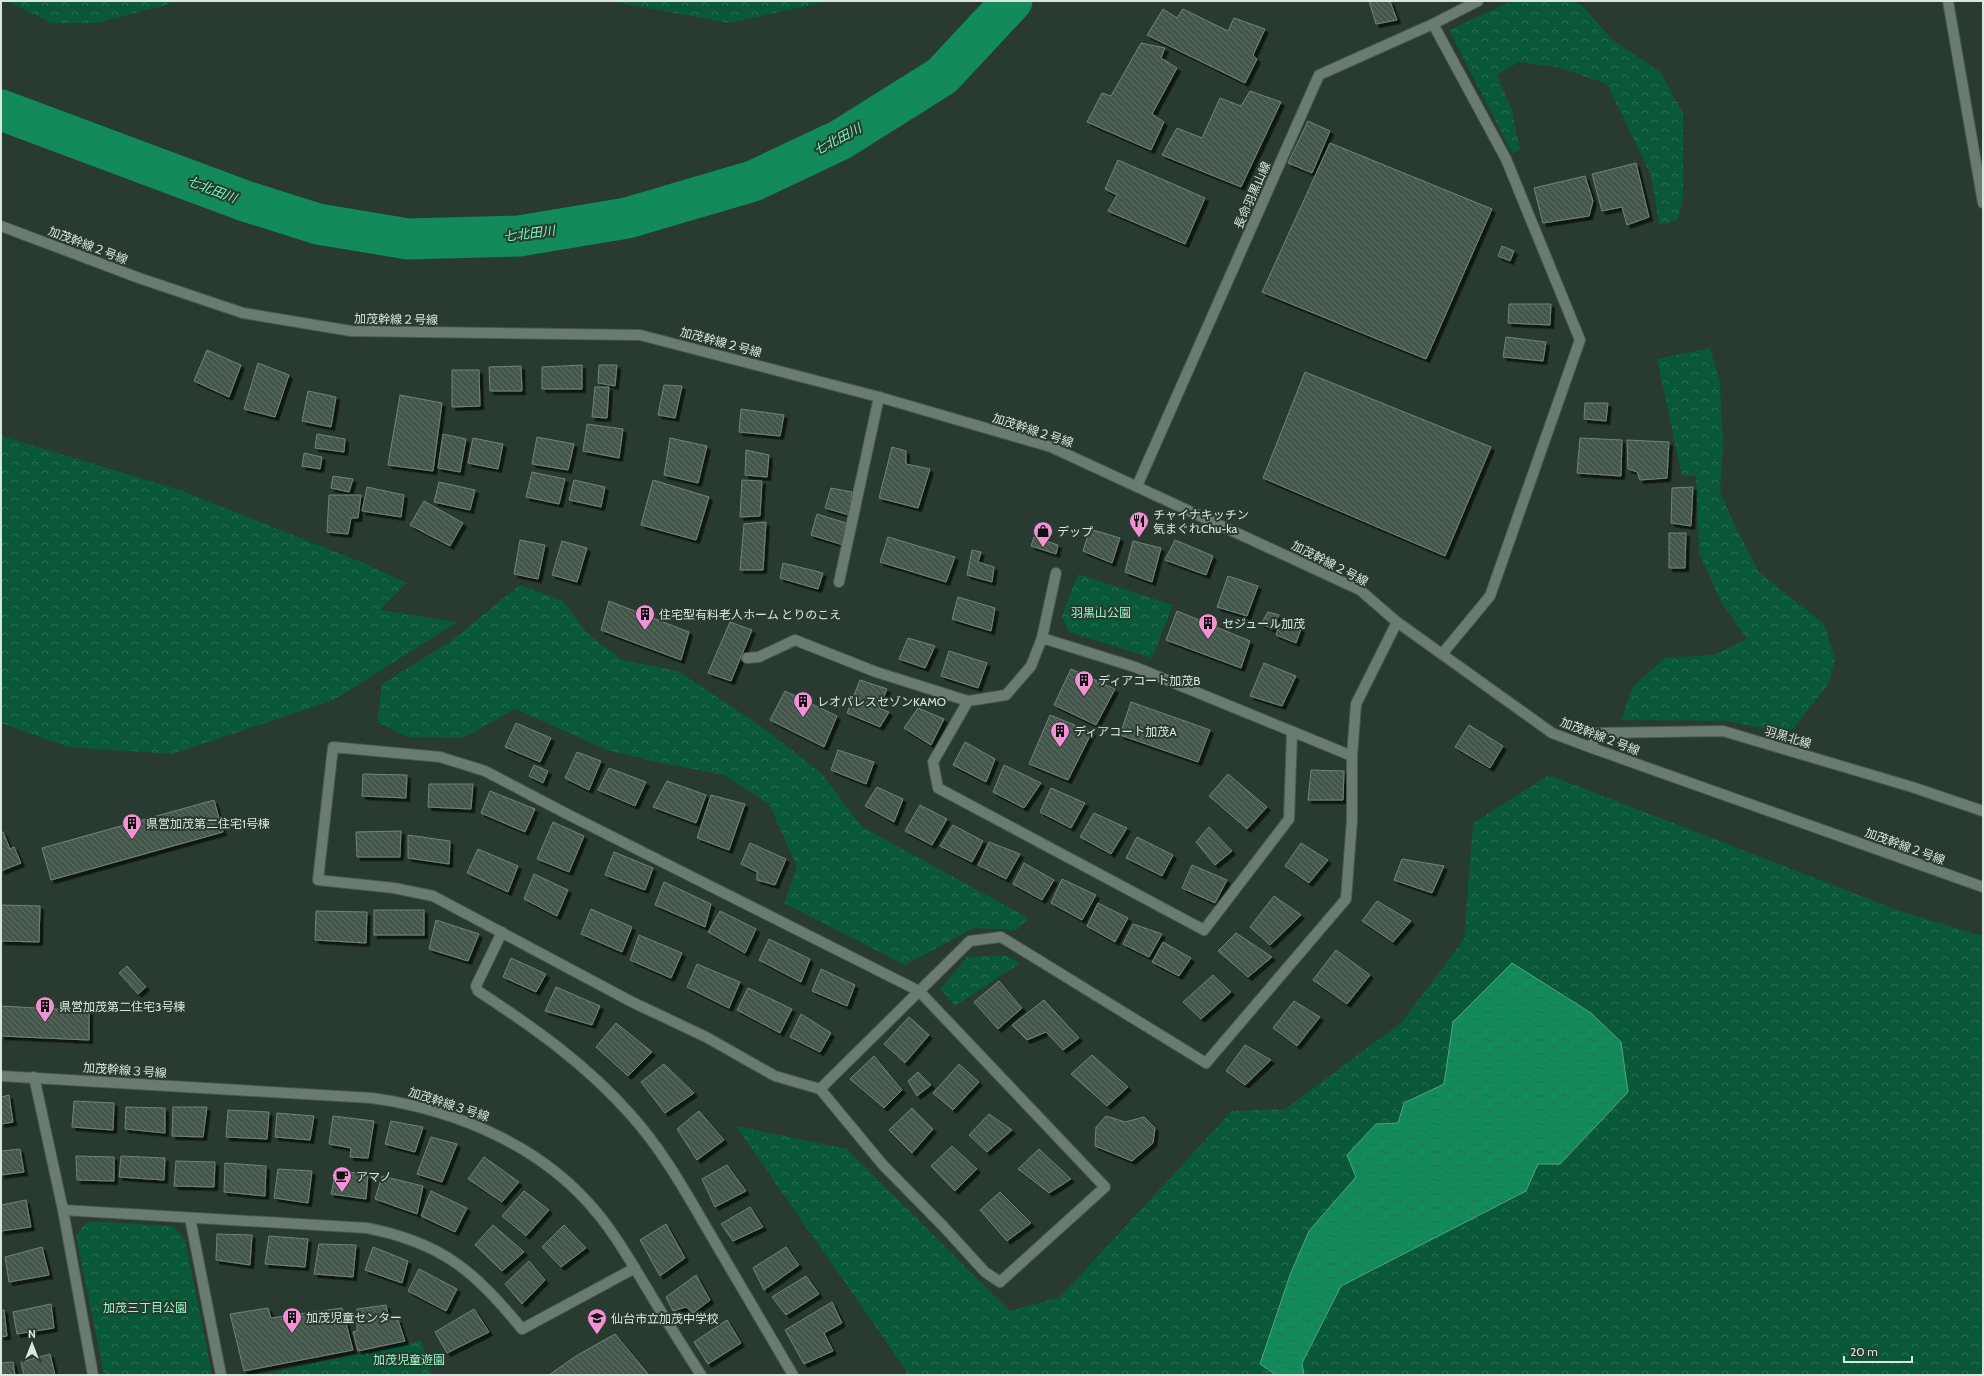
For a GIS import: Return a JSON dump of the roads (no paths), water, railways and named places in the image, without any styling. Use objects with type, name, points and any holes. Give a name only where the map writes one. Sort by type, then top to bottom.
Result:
[{"type":"street","name":"長命羽黒山線","points":[[1137,486],[1319,75],[1433,24],[1478,1]]},
{"type":"street","points":[[1948,1],[1983,203]]},
{"type":"street","points":[[1433,24],[1506,159],[1580,340],[1490,596],[1442,654]]},
{"type":"street","name":"加茂幹線２号線","points":[[1,226],[139,278],[243,313],[351,331],[640,335],[879,397],[1050,447],[1360,590],[1396,622],[1552,733],[1983,887]]},
{"type":"street","points":[[839,582],[879,397]]},
{"type":"street","points":[[747,658],[759,657],[795,640],[876,672],[968,701],[1006,696],[1032,666],[1042,638],[1056,573]]},
{"type":"street","points":[[820,1089],[970,941],[1001,937],[1206,1063],[1346,899],[1352,820],[1352,756],[1356,704],[1396,622]]},
{"type":"street","points":[[1042,638],[1136,667],[1352,756]]},
{"type":"street","points":[[968,701],[933,762],[938,788],[1204,930],[1289,819],[1292,732]]},
{"type":"street","name":"羽黒北線","points":[[1592,748],[1595,733],[1723,731],[1912,787],[1983,811]]},
{"type":"street","points":[[333,747],[440,757],[485,771],[569,815],[919,991],[1105,1187],[1000,1282],[985,1272],[943,1226],[883,1165],[820,1089],[776,1076],[706,1037],[632,1002],[502,932],[433,896],[394,888],[318,880],[333,747]]},
{"type":"street","points":[[502,932],[476,986],[478,991],[543,1035],[574,1059],[608,1090],[631,1115],[673,1170],[793,1375]]},
{"type":"street","name":"加茂幹線３号線","points":[[1,1076],[341,1095],[401,1102],[434,1110],[488,1130],[534,1157],[557,1174],[598,1213],[701,1375]]},
{"type":"street","points":[[34,1077],[63,1210],[93,1375]]},
{"type":"street","points":[[63,1210],[367,1228],[413,1240],[433,1249],[468,1271],[494,1296],[522,1330],[634,1268]]},
{"type":"street","points":[[190,1218],[221,1375]]},
{"type":"water","points":[[1512,963],[1591,1013],[1621,1042],[1628,1092],[1560,1164],[1538,1164],[1526,1191],[1341,1286],[1302,1363],[1304,1375],[1276,1375],[1260,1364],[1290,1275],[1309,1231],[1356,1177],[1347,1155],[1376,1124],[1398,1123],[1404,1103],[1444,1084],[1453,1022]]},
{"type":"waterway","name":"七北田川","points":[[1,110],[245,201],[318,224],[408,239],[519,236],[627,218],[753,181],[840,140],[942,76],[1012,1]]},
{"type":"place","name":"チャイナキッチン 気まぐれChu-ka","points":[[1139,538]]},
{"type":"place","name":"デップ","points":[[1043,548]]},
{"type":"place","name":"住宅型有料老人ホーム とりのこえ","points":[[645,631]]},
{"type":"place","name":"セジュール加茂","points":[[1208,640]]},
{"type":"place","name":"ディアコート加茂B","points":[[1084,697]]},
{"type":"place","name":"レオパレスセゾンKAMO","points":[[803,718]]},
{"type":"place","name":"ディアコート加茂A","points":[[1060,748]]},
{"type":"place","name":"県営加茂第二住宅1号棟","points":[[132,840]]},
{"type":"place","name":"県営加茂第二住宅3号棟","points":[[45,1023]]},
{"type":"place","name":"アマノ","points":[[342,1193]]},
{"type":"place","name":"加茂児童センター","points":[[292,1334]]},
{"type":"place","name":"仙台市立加茂中学校","points":[[597,1335]]},
{"type":"park label","name":"羽黒山公園","points":[[1101,612]]},
{"type":"park label","name":"加茂三丁目公園","points":[[145,1307]]},
{"type":"park label","name":"加茂児童遊園","points":[[409,1359]]}]
